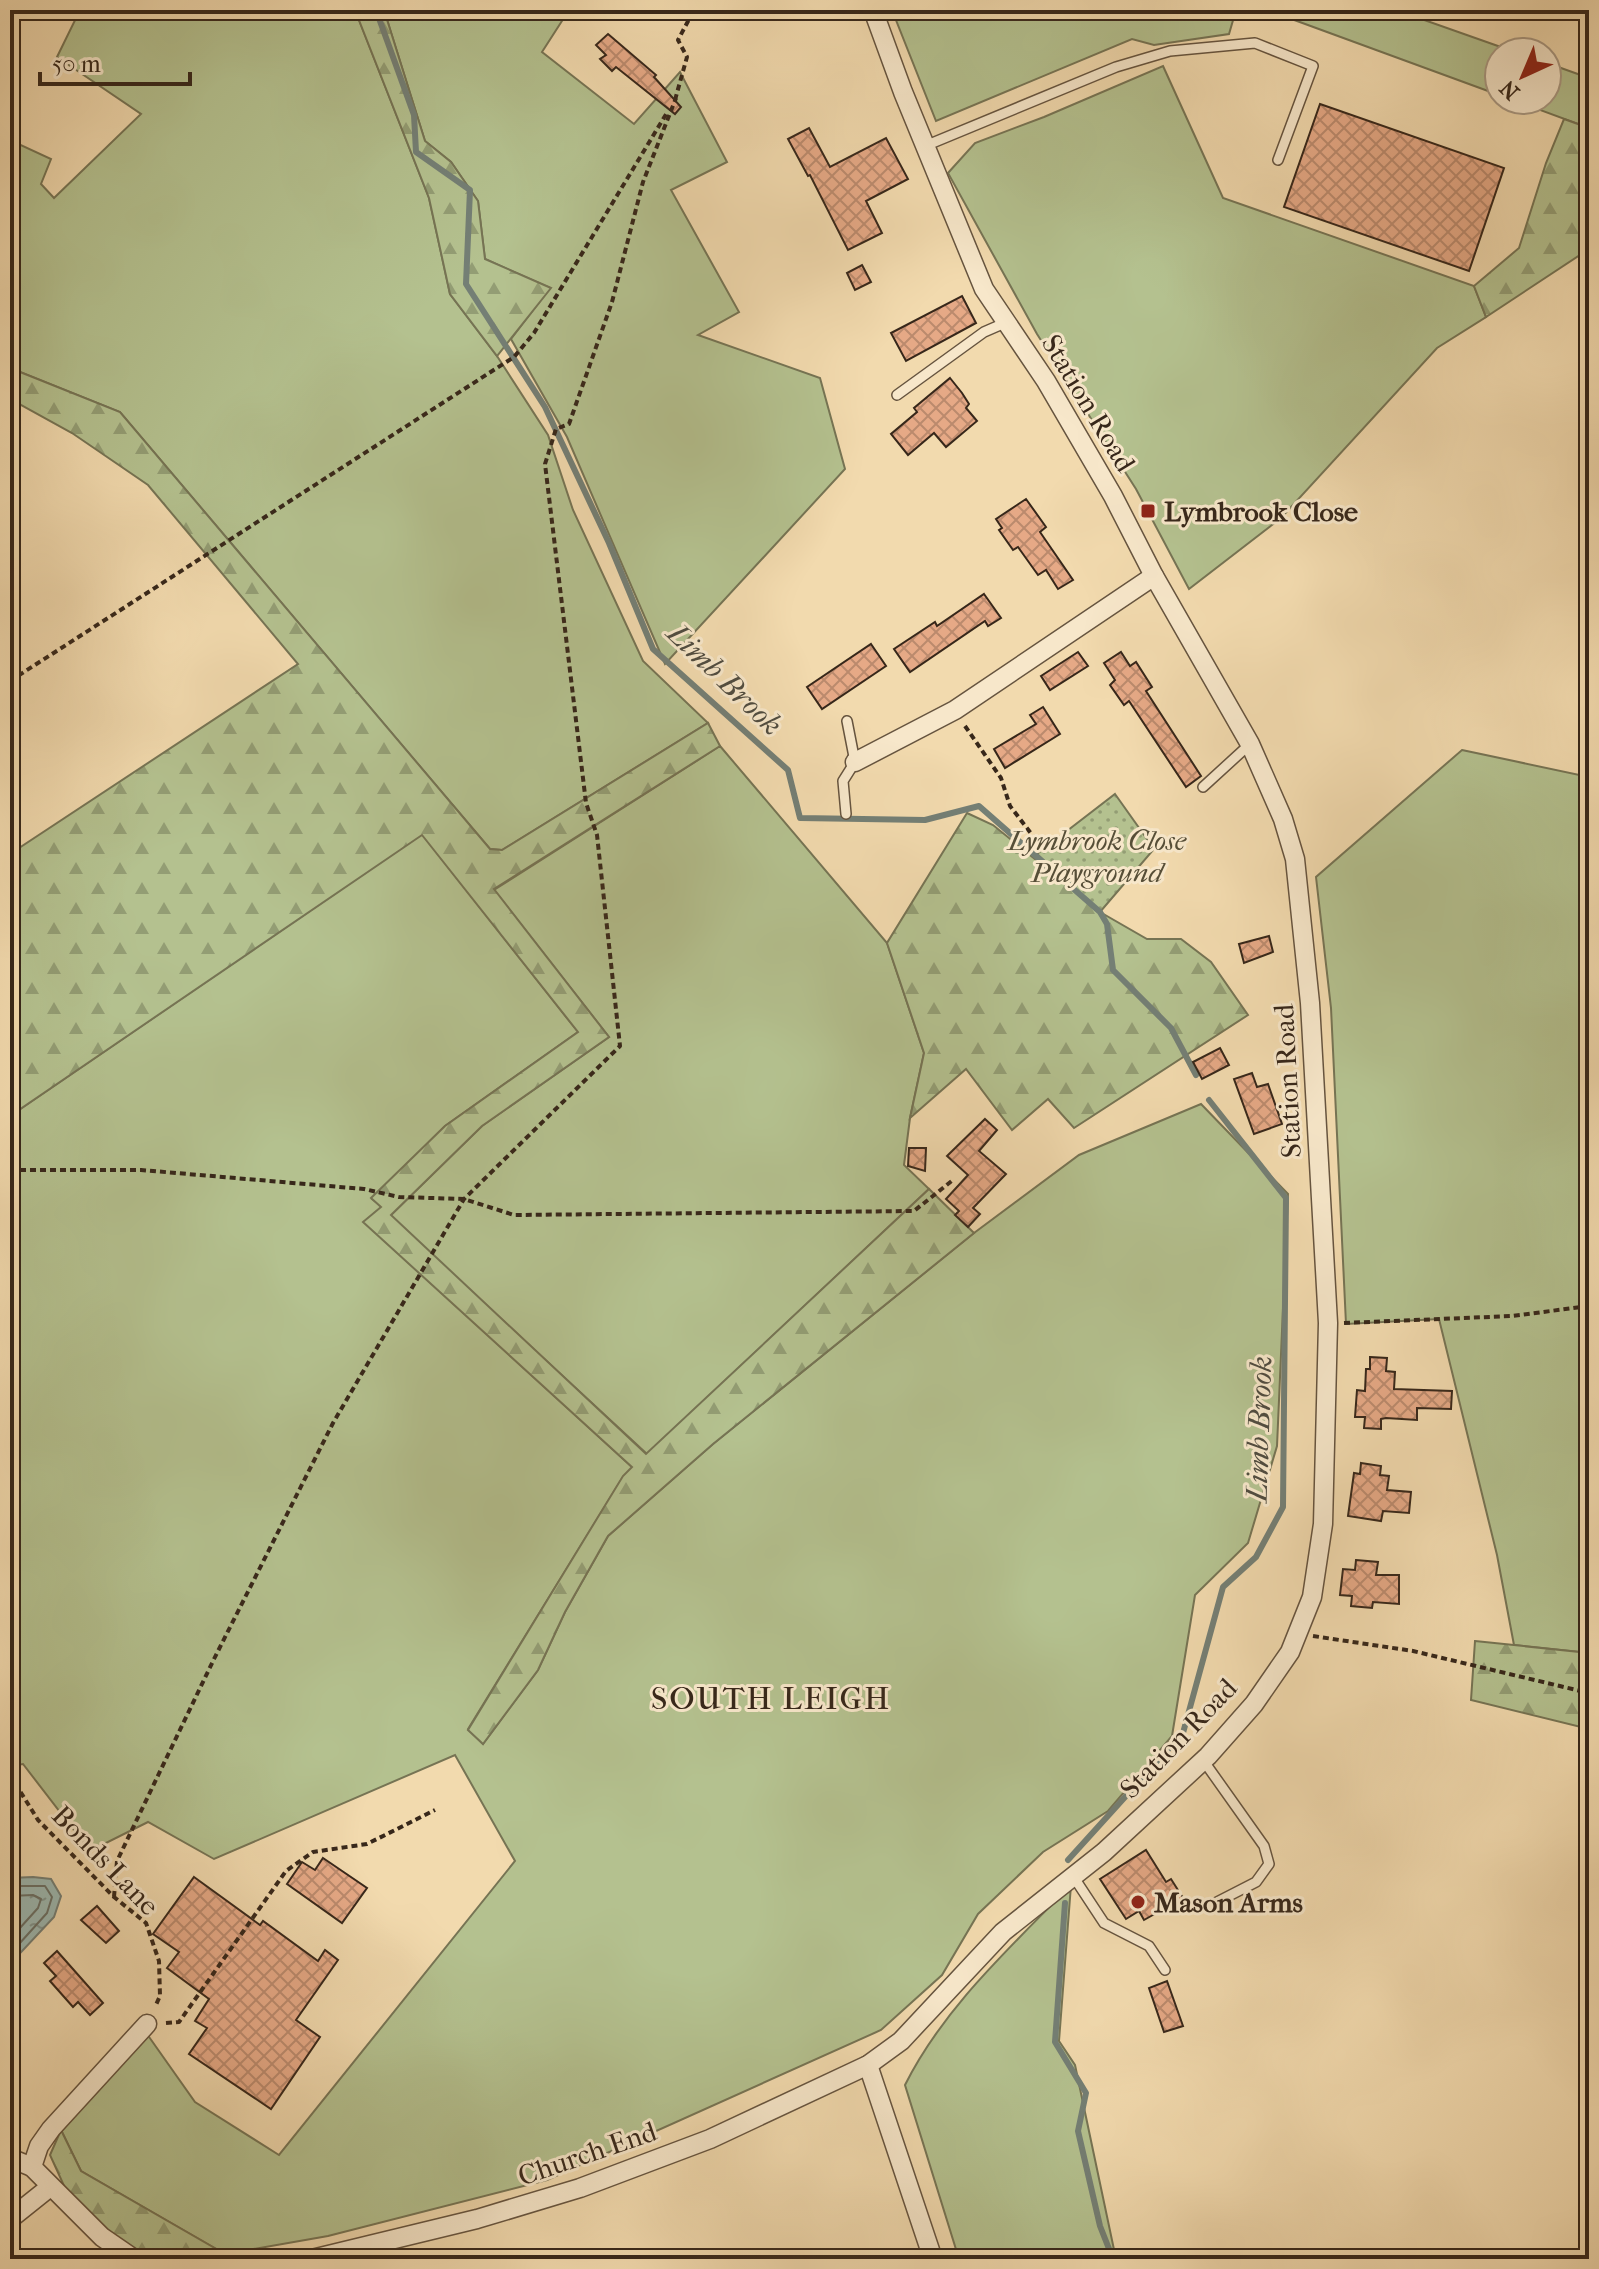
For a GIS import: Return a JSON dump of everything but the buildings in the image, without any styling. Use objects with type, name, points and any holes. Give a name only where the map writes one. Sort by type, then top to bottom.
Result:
[{"type":"street","name":"Station Road","points":[[868,2065],[901,2041],[1003,1932],[1104,1852],[1203,1760],[1254,1704],[1290,1652],[1300,1634],[1312,1597],[1323,1524],[1328,1323],[1311,1018],[1300,890],[1283,819],[1250,744],[1154,576],[1113,496],[1054,394],[984,289],[873,10]]},
{"type":"street","points":[[855,762],[955,710],[1154,576]]},
{"type":"street","points":[[32,2167],[39,2146],[51,2129],[147,2024]]},
{"type":"street","points":[[868,2065],[933,2259]]},
{"type":"street","name":"Church End","points":[[312,2259],[477,2219],[580,2188],[710,2139],[868,2065]]},
{"type":"street","points":[[10,2158],[32,2167],[102,2237],[134,2259]]},
{"type":"street","points":[[10,2219],[50,2187]]},
{"type":"lane","points":[[925,146],[1116,67],[1170,51],[1255,43],[1313,66],[1278,160]]},
{"type":"lane","points":[[897,395],[984,332],[1007,322]]},
{"type":"lane","points":[[846,814],[843,781],[855,762],[847,721]]},
{"type":"lane","points":[[1203,787],[1250,744]]},
{"type":"lane","points":[[1203,1760],[1264,1846],[1269,1864],[1256,1882],[1217,1902]]},
{"type":"lane","points":[[1073,1876],[1104,1923],[1149,1946],[1165,1970]]},
{"type":"path","points":[[114,1897],[117,1861],[214,1659],[333,1423],[464,1199],[620,1046],[597,835],[586,803],[545,464],[556,429],[569,424],[612,302],[643,182],[676,98],[687,57],[678,40],[694,10]]},
{"type":"path","points":[[10,681],[514,357],[534,333],[676,98]]},
{"type":"path","points":[[955,710],[1001,778],[1010,806],[1043,849]]},
{"type":"path","points":[[10,1170],[141,1170],[364,1189],[399,1197],[464,1199],[514,1215],[914,1211],[953,1180]]},
{"type":"path","points":[[1328,1323],[1512,1316],[1589,1306]]},
{"type":"path","points":[[1300,1634],[1413,1651],[1589,1693]]},
{"type":"path","name":"Bonds Lane","points":[[10,1775],[38,1820],[114,1897],[146,1923],[159,1961],[160,1996],[147,2024]]},
{"type":"path","points":[[147,2024],[179,2022],[286,1871],[313,1852],[367,1844],[435,1810]]},
{"type":"green space","points":[[80,10],[355,10],[429,198],[450,294],[497,356],[548,435],[573,510],[643,661],[708,723],[502,850],[490,849],[120,412],[10,368],[10,140],[51,159],[41,184],[54,198],[141,114],[57,57]]},
{"type":"green space","points":[[355,10],[384,10],[425,141],[451,162],[478,201],[485,259],[551,288],[497,356],[450,294],[429,198]]},
{"type":"green space","points":[[384,10],[569,10],[542,52],[634,124],[680,72],[727,162],[671,190],[739,312],[698,335],[820,378],[845,469],[665,664],[567,437],[511,339],[550,288],[485,259],[478,201],[451,162],[425,141]]},
{"type":"green space","points":[[892,10],[1236,10],[1229,34],[1154,45],[1132,39],[936,121]]},
{"type":"green space","points":[[1267,10],[1396,10],[1483,41],[1483,89]]},
{"type":"green space","points":[[1163,66],[1223,198],[1474,286],[1486,317],[1437,348],[1281,518],[1189,589],[1136,489],[1037,334],[948,173],[975,143]]},
{"type":"green space","points":[[1563,69],[1589,78],[1589,128],[1556,116],[1563,116]]},
{"type":"green space","points":[[1564,119],[1589,128],[1589,249],[1486,317],[1474,286],[1519,248],[1546,163]]},
{"type":"green space","points":[[10,368],[120,412],[490,849],[502,850],[708,723],[720,746],[494,889],[609,1037],[482,1126],[391,1215],[646,1454],[929,1189],[974,1233],[713,1444],[608,1536],[565,1612],[538,1670],[483,1744],[468,1730],[623,1476],[632,1467],[363,1222],[381,1207],[371,1198],[445,1126],[578,1032],[422,835],[10,1116],[10,854],[298,664],[148,485],[72,433],[10,399]]},
{"type":"green space","points":[[720,746],[887,943],[924,1053],[904,1165],[929,1189],[647,1454],[390,1216],[482,1126],[609,1037],[494,890]]},
{"type":"green space","points":[[1462,750],[1589,777],[1589,1653],[1514,1645],[1497,1555],[1439,1319],[1346,1324],[1331,1008],[1316,877]]},
{"type":"green space","name":"Lymbrook Close Playground","points":[[1115,794],[1154,849],[1100,912],[1037,854]]},
{"type":"green space","points":[[967,813],[993,825],[1100,912],[1147,939],[1181,939],[1211,962],[1248,1015],[1074,1128],[1048,1099],[1012,1130],[966,1069],[910,1118],[924,1053],[887,943]]},
{"type":"green space","points":[[422,834],[578,1032],[445,1126],[372,1199],[382,1207],[364,1222],[633,1468],[623,1477],[468,1729],[483,1744],[538,1670],[565,1612],[608,1536],[713,1444],[974,1233],[1079,1155],[1201,1104],[1288,1194],[1277,1446],[1248,1543],[1195,1595],[1172,1736],[1108,1811],[1043,1852],[978,1914],[942,1975],[881,2030],[547,2180],[328,2236],[225,2254],[81,2171],[61,2130],[147,2034],[195,2102],[279,2155],[515,1861],[455,1755],[214,1859],[148,1822],[90,1851],[23,1764],[10,1766],[10,1116]]},
{"type":"green space","points":[[1475,1641],[1589,1653],[1589,1729],[1471,1700]]},
{"type":"green space","points":[[1071,1885],[1059,2041],[1075,2065],[1116,2259],[959,2259],[905,2085],[959,2004]]},
{"type":"green space","points":[[61,2130],[81,2171],[225,2254],[199,2259],[153,2259],[106,2233],[65,2188],[50,2155]]},
{"type":"water","points":[[10,1878],[51,1879],[61,1896],[54,1917],[10,1964]]},
{"type":"waterway","name":"Limb Brook","points":[[376,10],[414,115],[416,152],[470,190],[466,284],[545,407],[609,543],[653,649],[788,770],[800,818],[925,820],[979,806],[1100,912],[1107,924],[1113,970],[1171,1028],[1196,1075]]},
{"type":"waterway","name":"Limb Brook","points":[[1068,1860],[1183,1733],[1223,1587],[1256,1557],[1283,1507],[1286,1198],[1209,1100]]},
{"type":"waterway","name":"Limb Brook","points":[[1065,1903],[1055,2042],[1086,2093],[1078,2131],[1100,2226],[1113,2259]]},
{"type":"place","name":"Lymbrook Close","points":[[1148,511]]},
{"type":"place","name":"Mason Arms","points":[[1138,1902]]},
{"type":"district","name":"SOUTH LEIGH","points":[[771,1698]]}]
